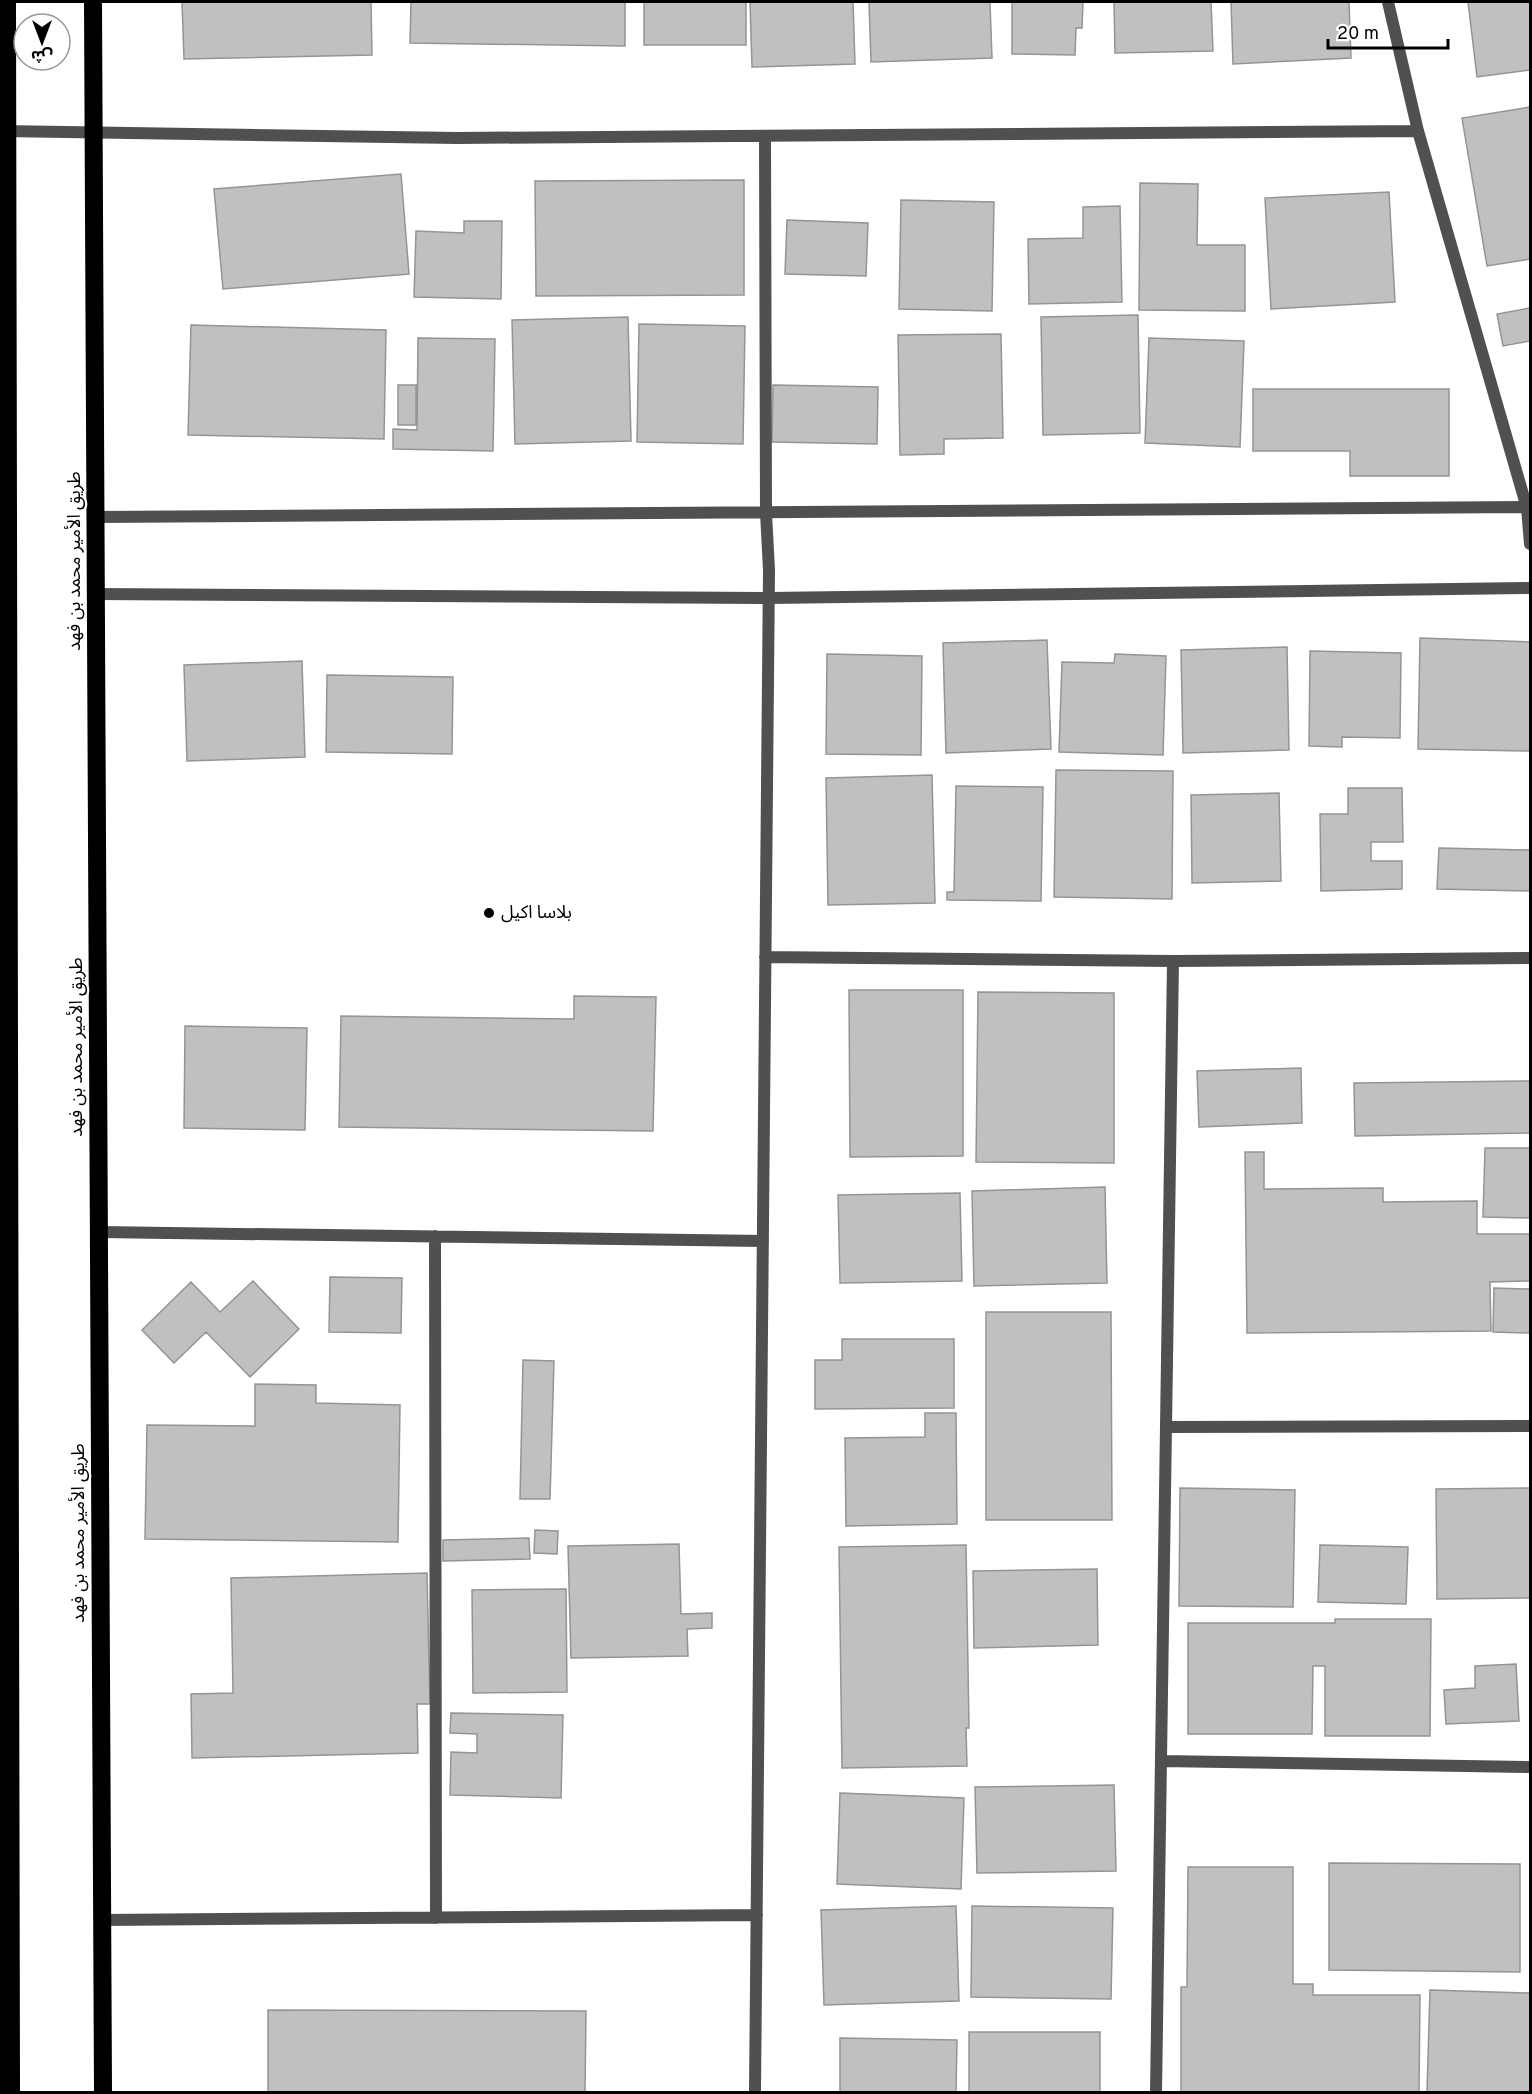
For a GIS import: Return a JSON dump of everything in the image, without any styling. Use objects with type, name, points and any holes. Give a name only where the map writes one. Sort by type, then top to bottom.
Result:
[{"type":"highway","points":[[7,2],[4,131],[6,1972],[11,2092]]},
{"type":"highway","name":"طريق الأمير محمد بن فهد","points":[[93,2],[103,2092]]},
{"type":"street","points":[[1388,2],[1418,131],[1529,507],[1530,544]]},
{"type":"street","points":[[4,131],[457,138],[1418,131]]},
{"type":"street","points":[[755,2092],[768,598],[765,136]]},
{"type":"street","points":[[96,517],[1529,507]]},
{"type":"street","points":[[96,594],[768,598],[1530,588]]},
{"type":"street","points":[[765,957],[1173,961],[1530,958]]},
{"type":"street","points":[[1156,2092],[1173,961]]},
{"type":"street","points":[[99,1232],[763,1241]]},
{"type":"street","points":[[435,1236],[436,1918]]},
{"type":"street","points":[[1166,1427],[1530,1426]]},
{"type":"street","points":[[1161,1761],[1530,1767]]},
{"type":"street","points":[[102,1920],[757,1916]]},
{"type":"building","points":[[182,2],[371,2],[372,55],[184,59]]},
{"type":"building","points":[[411,2],[625,2],[625,46],[410,43]]},
{"type":"building","points":[[644,2],[746,2],[746,45],[644,45]]},
{"type":"building","points":[[750,2],[853,2],[855,64],[752,67]]},
{"type":"building","points":[[869,2],[990,2],[992,58],[871,62]]},
{"type":"building","points":[[1012,2],[1083,2],[1082,28],[1076,28],[1075,55],[1012,54]]},
{"type":"building","points":[[1114,2],[1211,2],[1213,51],[1115,53]]},
{"type":"building","points":[[1231,2],[1349,2],[1351,58],[1233,64]]},
{"type":"building","points":[[1468,2],[1530,2],[1530,70],[1477,77]]},
{"type":"building","points":[[1530,107],[1530,259],[1487,266],[1462,118]]},
{"type":"building","points":[[401,174],[409,274],[223,289],[214,189]]},
{"type":"building","points":[[744,180],[744,295],[536,296],[535,181]]},
{"type":"building","points":[[1140,183],[1198,184],[1197,245],[1245,245],[1245,311],[1139,310]]},
{"type":"building","points":[[1389,192],[1395,302],[1271,309],[1265,198]]},
{"type":"building","points":[[901,200],[994,202],[992,311],[899,309]]},
{"type":"building","points":[[1120,206],[1122,302],[1029,304],[1028,239],[1083,238],[1083,207]]},
{"type":"building","points":[[787,220],[868,223],[866,276],[785,274]]},
{"type":"building","points":[[464,221],[502,221],[501,299],[414,297],[416,231],[464,233]]},
{"type":"building","points":[[1530,308],[1530,341],[1503,346],[1497,314]]},
{"type":"building","points":[[1138,315],[1140,433],[1043,435],[1041,317]]},
{"type":"building","points":[[628,317],[631,441],[515,444],[512,320]]},
{"type":"building","points":[[639,324],[745,326],[743,444],[637,442]]},
{"type":"building","points":[[191,325],[386,330],[384,439],[188,435]]},
{"type":"building","points":[[1001,334],[1003,438],[944,439],[944,454],[900,455],[898,335]]},
{"type":"building","points":[[418,338],[495,339],[493,451],[393,449],[393,429],[417,430]]},
{"type":"building","points":[[1149,338],[1244,341],[1240,447],[1145,443]]},
{"type":"building","points":[[398,385],[416,385],[416,425],[398,425]]},
{"type":"building","points":[[773,385],[878,387],[877,444],[772,442]]},
{"type":"building","points":[[1253,389],[1449,389],[1449,476],[1350,476],[1350,451],[1253,451]]},
{"type":"building","points":[[1420,638],[1530,642],[1530,751],[1418,749]]},
{"type":"building","points":[[1047,640],[1051,749],[946,753],[943,643]]},
{"type":"building","points":[[1287,647],[1289,750],[1183,753],[1181,650]]},
{"type":"building","points":[[1310,651],[1401,653],[1400,738],[1342,737],[1342,747],[1309,746]]},
{"type":"building","points":[[827,654],[922,656],[921,755],[826,754]]},
{"type":"building","points":[[1115,654],[1166,656],[1163,755],[1059,752],[1062,662],[1114,663]]},
{"type":"building","points":[[302,661],[305,757],[187,761],[184,665]]},
{"type":"building","points":[[327,675],[453,677],[452,754],[326,752]]},
{"type":"building","points":[[1056,770],[1173,771],[1172,899],[1054,897]]},
{"type":"building","points":[[932,775],[935,903],[828,905],[826,778]]},
{"type":"building","points":[[956,786],[1043,787],[1041,901],[947,900],[947,892],[954,892]]},
{"type":"building","points":[[1348,788],[1402,788],[1403,842],[1371,842],[1371,861],[1402,861],[1402,889],[1321,891],[1320,814],[1348,814]]},
{"type":"building","points":[[1279,793],[1281,881],[1192,883],[1191,795]]},
{"type":"building","points":[[1439,848],[1530,850],[1530,891],[1437,889]]},
{"type":"building","points":[[849,990],[963,990],[963,1156],[850,1157]]},
{"type":"building","points":[[978,992],[1114,993],[1114,1163],[976,1162]]},
{"type":"building","points":[[574,996],[656,997],[653,1131],[339,1127],[341,1016],[574,1019]]},
{"type":"building","points":[[185,1026],[307,1028],[305,1130],[184,1128]]},
{"type":"building","points":[[1301,1068],[1302,1123],[1199,1127],[1197,1071]]},
{"type":"building","points":[[1530,1081],[1530,1133],[1355,1136],[1354,1083]]},
{"type":"building","points":[[1485,1148],[1530,1148],[1530,1218],[1483,1217]]},
{"type":"building","points":[[1245,1152],[1264,1152],[1264,1189],[1383,1188],[1383,1202],[1477,1201],[1477,1234],[1530,1234],[1530,1281],[1490,1282],[1491,1331],[1247,1333]]},
{"type":"building","points":[[1105,1187],[1107,1283],[974,1286],[972,1191]]},
{"type":"building","points":[[960,1193],[962,1281],[840,1283],[838,1195]]},
{"type":"building","points":[[330,1277],[402,1278],[401,1333],[329,1332]]},
{"type":"building","points":[[253,1281],[299,1329],[250,1377],[206,1332],[174,1363],[142,1330],[191,1282],[220,1312]]},
{"type":"building","points":[[1494,1288],[1530,1289],[1530,1333],[1493,1332]]},
{"type":"building","points":[[986,1312],[1111,1312],[1112,1520],[986,1520]]},
{"type":"building","points":[[842,1339],[954,1339],[954,1408],[815,1409],[815,1360],[842,1360]]},
{"type":"building","points":[[523,1360],[554,1361],[550,1499],[520,1499]]},
{"type":"building","points":[[255,1384],[316,1385],[316,1403],[400,1405],[398,1542],[145,1539],[147,1425],[255,1426]]},
{"type":"building","points":[[925,1413],[956,1413],[957,1524],[846,1526],[845,1438],[925,1437]]},
{"type":"building","points":[[1180,1488],[1295,1490],[1293,1607],[1179,1606]]},
{"type":"building","points":[[1530,1488],[1530,1598],[1437,1599],[1436,1489]]},
{"type":"building","points":[[535,1530],[558,1531],[557,1554],[534,1553]]},
{"type":"building","points":[[529,1538],[530,1559],[443,1561],[443,1540]]},
{"type":"building","points":[[679,1544],[681,1614],[712,1613],[712,1628],[687,1629],[688,1656],[571,1658],[568,1546]]},
{"type":"building","points":[[966,1545],[969,1728],[966,1728],[967,1766],[842,1768],[839,1547]]},
{"type":"building","points":[[1320,1545],[1408,1547],[1406,1604],[1318,1602]]},
{"type":"building","points":[[1097,1569],[1098,1645],[974,1648],[973,1571]]},
{"type":"building","points":[[427,1573],[430,1704],[417,1704],[418,1753],[192,1758],[191,1694],[233,1693],[231,1578]]},
{"type":"building","points":[[566,1589],[567,1692],[473,1693],[472,1590]]},
{"type":"building","points":[[1335,1619],[1431,1619],[1430,1736],[1325,1736],[1325,1666],[1313,1666],[1312,1734],[1188,1734],[1188,1623],[1335,1623]]},
{"type":"building","points":[[1516,1664],[1519,1721],[1446,1724],[1444,1690],[1475,1688],[1475,1666]]},
{"type":"building","points":[[451,1713],[563,1715],[561,1798],[450,1795],[451,1752],[477,1753],[477,1734],[450,1733]]},
{"type":"building","points":[[1114,1785],[1116,1871],[977,1873],[975,1787]]},
{"type":"building","points":[[840,1793],[964,1798],[961,1889],[837,1884]]},
{"type":"building","points":[[1329,1863],[1520,1864],[1520,1972],[1329,1970]]},
{"type":"building","points":[[1188,1867],[1293,1867],[1293,1984],[1313,1984],[1313,1995],[1420,1995],[1419,2092],[1181,2092],[1181,1987],[1187,1987]]},
{"type":"building","points":[[956,1906],[959,2001],[824,2005],[821,1910]]},
{"type":"building","points":[[972,1906],[1113,1908],[1111,1999],[971,1997]]},
{"type":"building","points":[[1430,1990],[1530,1993],[1530,2092],[1427,2092]]},
{"type":"building","points":[[268,2010],[586,2011],[585,2092],[268,2092]]},
{"type":"building","points":[[969,2032],[1100,2032],[1100,2092],[969,2092]]},
{"type":"building","points":[[840,2038],[957,2040],[956,2092],[840,2092]]},
{"type":"place","name":"بلاسا اكيل","points":[[489,913]]}]
